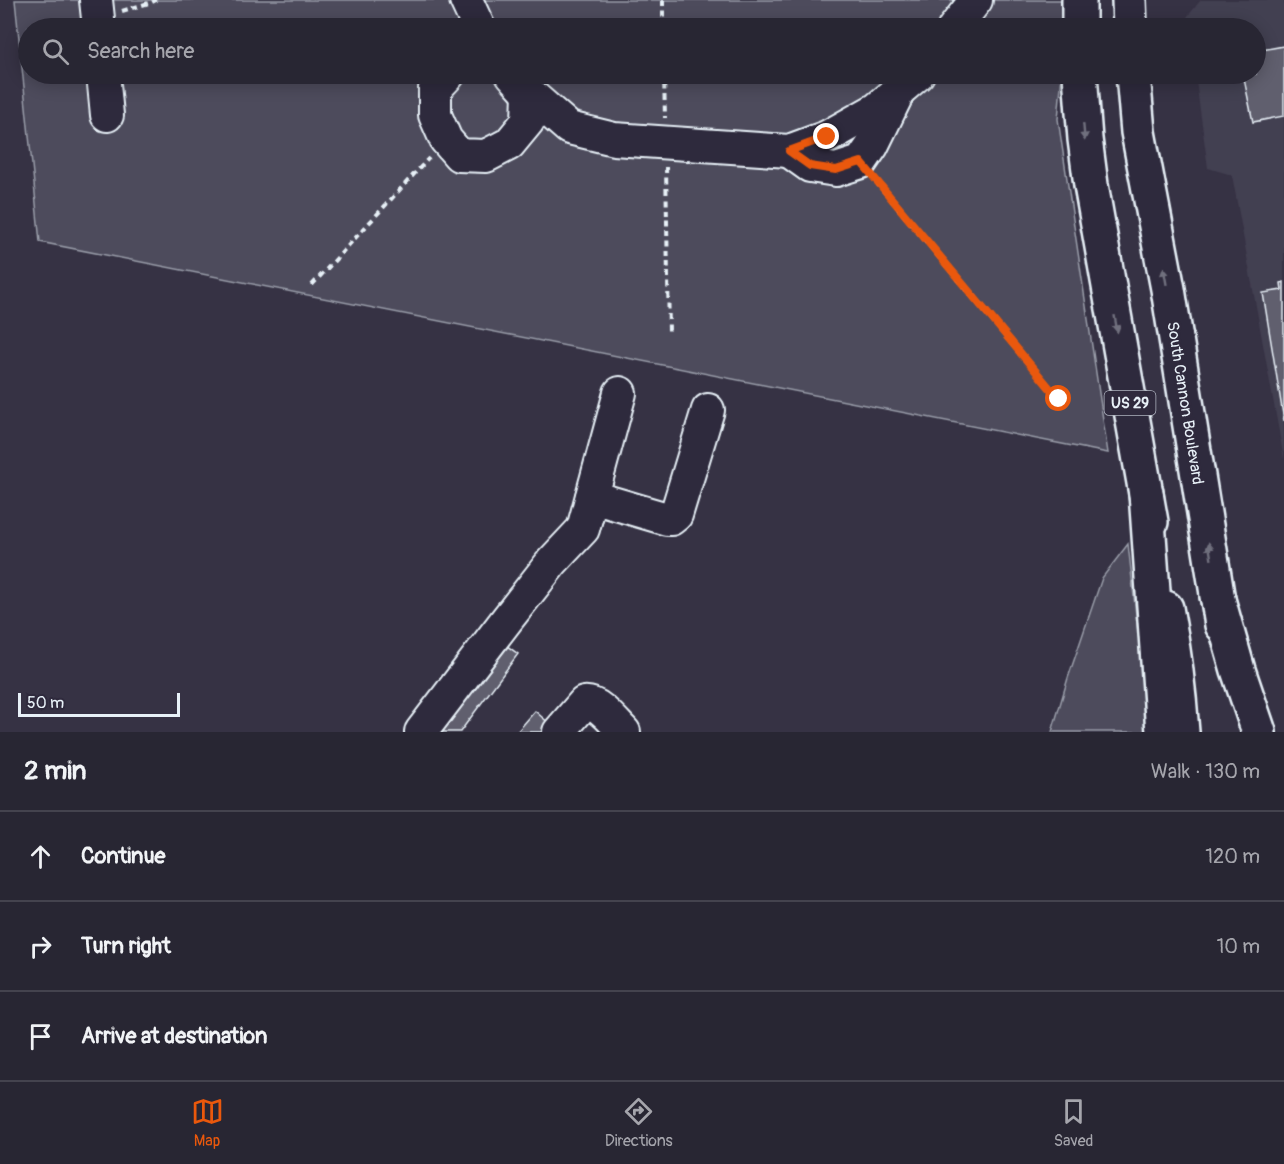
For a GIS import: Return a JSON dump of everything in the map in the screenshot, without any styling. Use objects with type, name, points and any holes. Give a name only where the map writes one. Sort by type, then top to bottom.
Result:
[{"type":"main road","points":[[1079,0],[1079,18]]},
{"type":"main road","points":[[1129,0],[1130,18]]},
{"type":"main road","name":"US 29","points":[[1081,84],[1084,140],[1091,185],[1175,657],[1182,732]]},
{"type":"main road","name":"South Cannon Boulevard","points":[[1134,84],[1138,132],[1168,289],[1217,596],[1233,688],[1246,732]]},
{"type":"main road","points":[[1146,493],[1163,732]]},
{"type":"main road","points":[[1217,596],[1259,732]]},
{"type":"lane","points":[[459,0],[460,18]]},
{"type":"lane","points":[[466,0],[474,18]]},
{"type":"lane","points":[[962,18],[976,0]]},
{"type":"lane","points":[[104,84],[107,115]]},
{"type":"lane","points":[[440,84],[435,89],[435,115],[446,140],[459,155],[486,156],[508,144],[528,121],[521,84]]},
{"type":"lane","points":[[522,84],[569,128],[615,139],[789,151],[827,137],[877,109],[907,84]]},
{"type":"lane","points":[[789,151],[810,166],[836,170],[861,162],[908,84]]},
{"type":"lane","points":[[422,732],[507,618],[552,562],[583,529],[620,393]]},
{"type":"lane","points":[[592,497],[671,519],[676,515],[708,410]]},
{"type":"lane","points":[[559,732],[584,704],[590,702],[624,732]]},
{"type":"path","points":[[98,15],[126,10],[156,0]]},
{"type":"path","points":[[663,0],[663,18]]},
{"type":"path","points":[[664,84],[669,333]]},
{"type":"path","points":[[312,285],[446,140]]},
{"type":"path","points":[[861,162],[1059,399]]},
{"type":"shaded area","points":[[15,0],[1062,0],[1063,18],[18,18],[18,29]]},
{"type":"shaded area","points":[[1201,0],[1284,0],[1284,459],[1232,175],[1208,168],[1196,84],[1266,84],[1266,18],[1187,17]]},
{"type":"shaded area","points":[[24,84],[1061,84],[1058,119],[1108,453],[40,242]]},
{"type":"shaded area","points":[[1128,544],[1142,668],[1155,732],[1052,732],[1102,578]]},
{"type":"building","points":[[1284,46],[1284,116],[1253,122],[1245,84],[1266,84],[1266,49]]},
{"type":"building","points":[[1284,282],[1284,421],[1263,293],[1282,290],[1281,283]]},
{"type":"building","points":[[499,640],[518,654],[460,732],[431,732]]},
{"type":"building","points":[[535,711],[551,725],[545,732],[517,732]]},
{"type":"route","points":[[827,137],[789,151],[810,166],[836,170],[861,162],[1059,399]]}]
